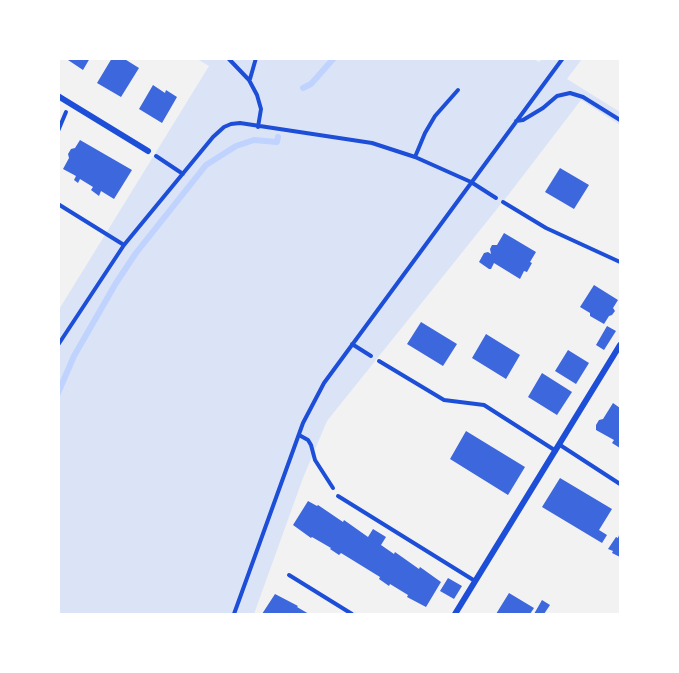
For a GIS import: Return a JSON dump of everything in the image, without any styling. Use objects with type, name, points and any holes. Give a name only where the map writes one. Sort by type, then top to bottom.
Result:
[{"type":"street","points":[[58,96],[148,151]]},
{"type":"street","points":[[455,615],[621,345]]},
{"type":"lane","points":[[503,202],[546,228],[621,262]]},
{"type":"lane","points":[[379,361],[444,400],[484,405],[621,484]]},
{"type":"lane","points":[[339,496],[475,581]]},
{"type":"lane","points":[[289,575],[352,615]]},
{"type":"path","points":[[228,58],[249,80],[257,95],[261,109],[258,127]]},
{"type":"path","points":[[249,80],[256,58]]},
{"type":"path","points":[[234,615],[298,435],[324,383],[563,58]]},
{"type":"path","points":[[415,157],[435,117],[458,90]]},
{"type":"path","points":[[516,121],[536,113],[557,96],[570,93],[583,97],[621,120]]},
{"type":"path","points":[[58,131],[70,102]]},
{"type":"path","points":[[58,345],[124,245],[213,137],[224,127],[240,123],[372,143],[415,157],[471,182],[503,202]]},
{"type":"path","points":[[148,151],[183,174]]},
{"type":"path","points":[[58,204],[124,245]]},
{"type":"path","points":[[352,344],[379,361]]},
{"type":"path","points":[[298,435],[308,440],[315,460],[339,496]]},
{"type":"shaded area","points":[[533,58],[539,62],[542,59],[582,59],[567,79],[620,112],[620,125],[581,100],[509,194],[327,421],[303,478],[254,614],[59,614],[58,311],[209,66],[197,59]]},
{"type":"building","points":[[65,58],[90,58],[83,70]]},
{"type":"building","points":[[112,58],[123,58],[139,68],[121,97],[97,83]]},
{"type":"building","points":[[153,85],[177,97],[162,123],[139,109]]},
{"type":"building","points":[[80,140],[132,170],[114,199],[101,191],[99,196],[91,190],[93,187],[80,179],[78,183],[74,180],[76,176],[63,169],[69,158],[68,154]]},
{"type":"building","points":[[560,168],[589,185],[574,209],[545,192]]},
{"type":"building","points":[[504,233],[536,252],[527,272],[524,271],[520,279],[494,263],[489,269],[479,262],[484,253],[491,254],[492,245],[497,245]]},
{"type":"building","points":[[594,285],[618,300],[613,308],[615,311],[604,324],[580,307]]},
{"type":"building","points":[[421,322],[457,344],[443,366],[407,344]]},
{"type":"building","points":[[607,326],[616,331],[604,350],[596,345]]},
{"type":"building","points":[[486,334],[520,355],[506,379],[472,358]]},
{"type":"building","points":[[568,350],[589,363],[576,384],[555,371]]},
{"type":"building","points":[[542,373],[572,392],[557,415],[528,397]]},
{"type":"building","points":[[613,403],[620,408],[620,448],[612,443],[614,440],[596,430],[599,420],[603,419]]},
{"type":"building","points":[[466,431],[525,467],[508,495],[450,459]]},
{"type":"building","points":[[560,478],[612,509],[599,530],[607,535],[602,543],[542,507]]},
{"type":"building","points":[[308,501],[343,522],[344,520],[368,537],[373,529],[386,537],[381,545],[441,582],[426,607],[293,525]]},
{"type":"building","points":[[620,532],[620,557],[608,549],[616,537],[618,538]]},
{"type":"building","points":[[448,578],[462,586],[454,599],[440,591]]},
{"type":"building","points":[[509,593],[534,608],[530,614],[496,614]]},
{"type":"building","points":[[275,594],[298,606],[309,614],[262,614]]},
{"type":"building","points":[[542,600],[550,605],[544,614],[534,614]]},
{"type":"waterway","points":[[303,88],[311,84],[334,58]]},
{"type":"waterway","points":[[58,393],[74,356],[116,283],[136,253],[206,165],[236,146],[254,140],[277,142],[278,137]]}]
